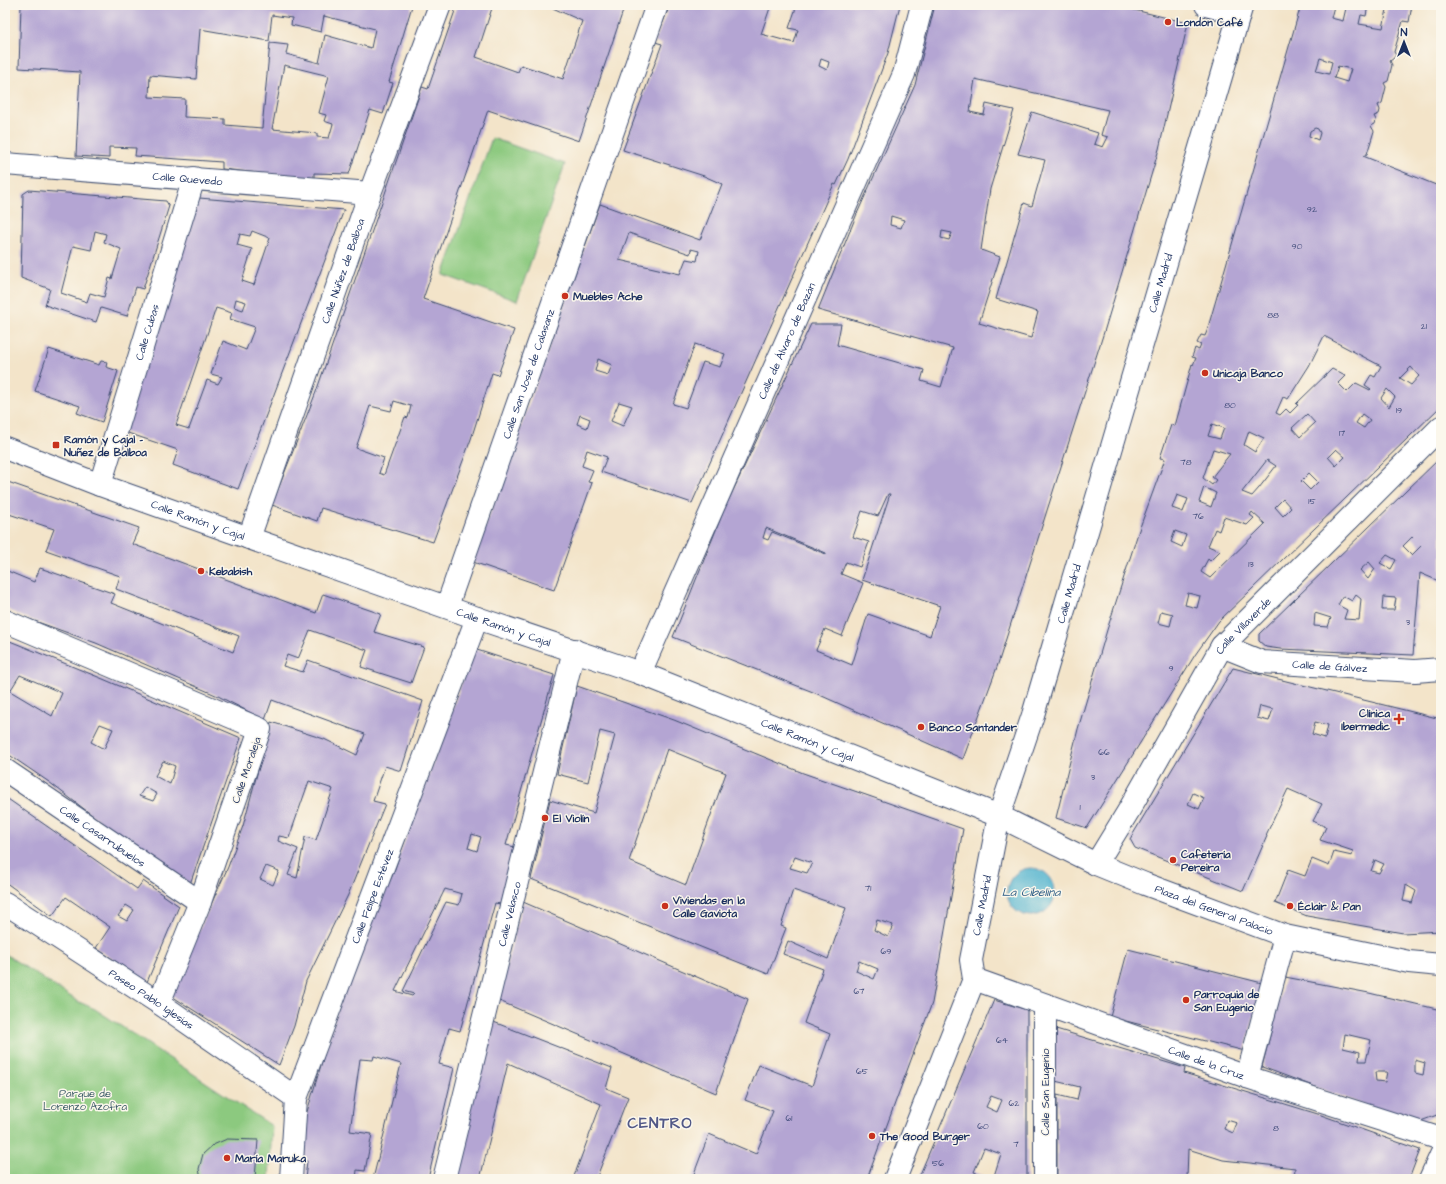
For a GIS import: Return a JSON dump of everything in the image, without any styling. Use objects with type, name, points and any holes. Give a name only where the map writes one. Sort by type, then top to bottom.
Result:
[{"type":"street","name":"Calle Núñez de Balboa","points":[[249,538],[370,194],[440,5]]},
{"type":"street","name":"Calle San José de Calasanz","points":[[447,606],[657,5]]},
{"type":"street","name":"Calle de Álvaro de Bazán","points":[[640,673],[904,74],[922,5]]},
{"type":"street","points":[[1206,5],[1240,9]]},
{"type":"street","name":"Calle Madrid","points":[[895,1179],[974,979],[971,960],[999,816],[1033,715],[1240,9]]},
{"type":"street","name":"Calle Quevedo","points":[[5,164],[194,178],[370,194]]},
{"type":"street","name":"Calle Cubas","points":[[100,485],[194,178]]},
{"type":"street","name":"Calle Villaverde","points":[[1096,864],[1129,810],[1222,646],[1441,427]]},
{"type":"street","name":"Calle Ramón y Cajal","points":[[5,448],[100,485],[249,538],[447,606],[477,618],[640,673],[999,816]]},
{"type":"street","name":"Calle Felipe Estévez","points":[[291,1179],[296,1098],[477,618]]},
{"type":"street","name":"Calle Moraleja","points":[[5,621],[260,729],[200,902],[159,1003]]},
{"type":"street","name":"Calle de Gálvez","points":[[1222,646],[1262,662],[1415,671],[1441,670]]},
{"type":"street","name":"Calle Velasco","points":[[444,1179],[574,650]]},
{"type":"street","name":"Calle Casarrubuelos","points":[[5,770],[200,902]]},
{"type":"street","name":"Plaza del General Palacio","points":[[999,816],[1096,864],[1284,936],[1409,962],[1441,965]]},
{"type":"street","name":"Paseo Pablo Iglesias","points":[[5,903],[159,1003],[296,1098]]},
{"type":"street","points":[[1246,1077],[1284,936]]},
{"type":"street","name":"Calle de la Cruz","points":[[974,979],[1246,1077],[1441,1139]]},
{"type":"street","name":"Calle San Eugenio","points":[[1045,1005],[1045,1179]]},
{"type":"street","points":[[1430,1179],[1441,1155]]},
{"type":"green space","points":[[492,138],[565,164],[517,301],[443,275]]},
{"type":"green space","name":"Parque de Lorenzo Azofra","points":[[5,954],[79,1002],[95,1009],[272,1126],[269,1179],[5,1179]]},
{"type":"water","name":"La Cibelina","points":[[1026,868],[1036,868],[1045,872],[1051,878],[1055,887],[1055,897],[1051,906],[1045,912],[1036,916],[1026,916],[1017,912],[1011,906],[1007,897],[1007,887],[1011,878],[1017,872]]},
{"type":"building","points":[[21,5],[412,6],[389,82],[393,83],[383,114],[370,110],[349,174],[314,173],[314,179],[222,169],[222,162],[135,156],[136,148],[109,147],[109,158],[76,156],[80,72],[19,68]],"holes":[[[272,15],[292,18],[291,25],[321,32],[324,16],[375,29],[371,48],[325,35],[319,63],[286,54],[288,45],[270,43],[262,128],[225,125],[225,119],[184,117],[185,99],[149,97],[150,75],[196,79],[200,29],[269,41]],[[284,65],[329,76],[319,113],[326,115],[324,121],[333,124],[329,138],[317,137],[317,133],[272,129]]]},
{"type":"building","points":[[457,5],[493,5],[476,57],[518,72],[521,65],[563,79],[582,21],[546,5],[625,5],[579,141],[488,110],[423,299],[514,330],[498,375],[492,373],[471,439],[433,542],[321,508],[317,521],[272,505],[316,392],[422,87],[428,89]],"holes":[[[394,401],[411,406],[408,418],[405,417],[384,475],[379,473],[384,458],[356,448],[370,406],[391,411]]]},
{"type":"building","points":[[670,5],[771,5],[761,34],[794,43],[798,30],[789,28],[797,5],[900,5],[888,53],[848,159],[836,185],[834,184],[692,503],[601,472],[607,457],[587,450],[582,466],[593,470],[588,482],[592,483],[554,590],[473,562],[600,204],[700,240],[722,184],[704,176],[623,150],[662,44],[655,42]],"holes":[[[821,59],[829,62],[827,70],[819,66]],[[629,233],[690,254],[691,249],[699,251],[697,261],[686,259],[680,274],[619,260]],[[695,344],[725,354],[720,367],[703,362],[686,408],[673,404]],[[598,359],[612,365],[608,375],[595,371]],[[619,402],[632,406],[623,426],[611,421]],[[580,415],[590,419],[587,428],[577,424]]]},
{"type":"building","points":[[935,5],[1114,5],[1188,23],[1159,149],[1104,332],[997,667],[963,759],[813,692],[673,637],[724,510],[811,324],[841,324],[837,345],[924,370],[921,381],[941,387],[953,348],[818,310],[856,216],[915,85]],"holes":[[[975,79],[1108,110],[1101,135],[1108,137],[1103,147],[1094,144],[1098,133],[1032,112],[1018,154],[1045,160],[1032,206],[1024,203],[996,299],[1038,312],[1031,338],[979,323],[1000,257],[981,250],[990,189],[1014,110],[986,104],[984,115],[970,112]],[[891,216],[904,220],[901,228],[890,225]],[[942,231],[952,233],[949,240],[941,238]],[[888,494],[890,494],[862,580],[940,606],[930,636],[868,614],[852,665],[816,650],[825,629],[842,636],[863,583],[841,574],[846,562],[860,567],[869,542],[853,537],[862,511],[878,516]],[[766,528],[826,554],[772,532],[768,540],[763,538]]]},
{"type":"building","points":[[1301,5],[1368,5],[1366,16],[1361,15],[1359,24],[1383,28],[1388,5],[1412,5],[1409,22],[1403,21],[1394,52],[1396,55],[1390,61],[1392,65],[1388,81],[1384,83],[1386,87],[1382,103],[1378,105],[1380,110],[1379,114],[1374,116],[1376,120],[1375,124],[1371,126],[1374,131],[1367,154],[1363,156],[1441,187],[1441,406],[1219,621],[1195,655],[1087,828],[1056,818],[1078,729],[1107,630],[1139,530],[1165,459],[1160,458],[1171,425],[1175,426],[1192,364],[1193,365],[1196,358],[1192,357],[1195,348],[1199,350],[1201,345],[1197,343],[1201,335],[1205,336]],"holes":[[[1334,6],[1346,8],[1343,21],[1331,18]],[[1320,58],[1332,62],[1329,74],[1316,71]],[[1338,66],[1351,69],[1347,82],[1334,78]],[[1315,128],[1318,129],[1320,133],[1318,140],[1309,136],[1310,131]],[[1324,336],[1381,366],[1375,377],[1371,375],[1365,385],[1371,389],[1370,390],[1356,383],[1347,392],[1338,383],[1345,376],[1332,369],[1296,404],[1298,405],[1290,413],[1286,409],[1280,415],[1276,413],[1283,397],[1288,399],[1309,366]],[[1411,367],[1419,376],[1411,385],[1400,378]],[[1387,389],[1395,397],[1389,407],[1381,398]],[[1307,414],[1315,423],[1300,437],[1292,428]],[[1362,414],[1370,420],[1364,428],[1356,423]],[[1212,424],[1224,428],[1220,439],[1208,436]],[[1249,431],[1264,438],[1255,452],[1244,445]],[[1213,449],[1230,454],[1212,477],[1216,480],[1212,485],[1203,478]],[[1336,449],[1345,457],[1336,466],[1328,457]],[[1267,460],[1276,466],[1252,496],[1242,492]],[[1309,473],[1318,482],[1310,490],[1301,481]],[[1204,487],[1216,493],[1211,507],[1199,502]],[[1177,495],[1188,499],[1183,512],[1172,508]],[[1283,499],[1291,508],[1283,516],[1275,507]],[[1252,512],[1265,524],[1210,578],[1201,572],[1208,559],[1210,561],[1220,551],[1208,546],[1215,529],[1219,531],[1224,517],[1247,525],[1254,518],[1250,515]],[[1175,531],[1186,535],[1182,547],[1171,542]],[[1188,593],[1200,596],[1197,608],[1185,605]],[[1161,611],[1173,614],[1170,626],[1158,623]]]},
{"type":"building","points":[[29,190],[166,201],[169,206],[143,289],[136,287],[127,316],[101,308],[96,322],[45,305],[50,289],[21,278],[23,194]],"holes":[[[95,231],[106,234],[104,242],[121,249],[112,279],[109,278],[104,297],[90,293],[87,302],[61,293],[73,246],[91,250]]]},
{"type":"building","points":[[199,198],[344,210],[238,489],[173,465],[178,450],[122,431]],"holes":[[[252,231],[270,238],[254,285],[242,281],[252,249],[237,245],[240,234],[250,236]],[[236,299],[246,302],[243,310],[234,307]],[[216,308],[232,313],[230,319],[255,327],[246,350],[223,341],[211,374],[222,377],[218,384],[207,380],[189,429],[176,425]]]},
{"type":"building","points":[[49,349],[99,365],[101,361],[107,362],[106,367],[118,371],[102,422],[77,413],[80,406],[35,391]]},
{"type":"building","points":[[1441,457],[1441,515],[1438,518],[1441,521],[1441,582],[1420,573],[1413,655],[1280,649],[1266,647],[1259,641],[1259,634]],"holes":[[[1412,537],[1421,546],[1412,555],[1403,546]],[[1387,555],[1396,560],[1391,569],[1380,563]],[[1369,562],[1375,569],[1368,579],[1360,570]],[[1356,595],[1361,599],[1359,620],[1344,619],[1347,610],[1338,605],[1343,596],[1352,601]],[[1383,597],[1396,598],[1394,610],[1382,610]],[[1315,613],[1331,618],[1328,627],[1314,626]]]},
{"type":"building","points":[[5,481],[139,528],[132,544],[316,613],[323,594],[381,614],[374,632],[424,647],[411,683],[361,667],[367,650],[310,630],[298,659],[287,655],[283,666],[303,672],[308,660],[423,701],[401,771],[385,766],[373,801],[385,804],[348,895],[306,981],[294,1026],[279,1065],[170,995],[228,867],[243,826],[271,722],[324,739],[357,755],[365,734],[272,700],[265,720],[218,696],[96,643],[21,616],[5,608],[5,570],[34,582],[40,568],[115,594],[111,603],[233,652],[239,636],[116,589],[120,576],[46,550],[54,529],[9,514],[5,525]],"holes":[[[309,781],[333,789],[316,840],[305,837],[297,878],[288,875],[298,849],[278,841],[279,836],[289,838]],[[266,866],[279,871],[273,885],[260,879]]]},
{"type":"building","points":[[5,639],[241,738],[190,884],[114,832],[49,782],[5,752]],"holes":[[[20,675],[62,693],[52,716],[10,691]],[[100,724],[113,729],[104,749],[91,742]],[[163,761],[175,766],[170,784],[155,776]],[[145,787],[157,794],[153,801],[139,796]]]},
{"type":"building","points":[[474,649],[554,675],[506,845],[515,847],[500,904],[495,903],[460,1031],[449,1028],[439,1064],[454,1068],[428,1179],[373,1179],[401,1064],[374,1056],[373,1060],[360,1059],[350,1131],[372,1134],[365,1171],[357,1170],[356,1179],[305,1179],[307,1161],[302,1160],[304,1122],[347,978],[393,874]],"holes":[[[472,834],[481,837],[477,851],[468,848]],[[445,889],[462,894],[459,905],[446,902],[403,991],[414,994],[412,996],[395,991]]]},
{"type":"building","points":[[1233,668],[1441,719],[1441,931],[1403,933],[1307,916],[1275,903],[1288,870],[1305,876],[1312,859],[1329,866],[1334,852],[1352,856],[1353,851],[1320,840],[1326,827],[1313,821],[1322,804],[1288,789],[1266,835],[1267,836],[1243,891],[1135,848],[1130,839]],"holes":[[[1260,706],[1273,709],[1269,721],[1257,718]],[[1315,722],[1328,725],[1325,738],[1312,734]],[[1193,793],[1204,798],[1199,809],[1188,804]],[[1375,860],[1384,864],[1379,873],[1371,871]],[[1406,885],[1416,891],[1412,903],[1403,901]]]},
{"type":"building","points":[[577,686],[674,720],[803,773],[963,829],[932,1003],[867,1179],[692,1179],[709,1134],[756,1154],[773,1111],[745,1100],[759,1065],[812,1086],[830,1034],[804,1023],[823,969],[783,954],[788,941],[828,959],[846,908],[793,890],[781,926],[786,928],[768,974],[531,879],[550,800],[594,813],[615,735],[600,731],[588,782],[557,774]],"holes":[[[667,749],[726,773],[686,885],[629,861]],[[795,857],[812,863],[807,873],[790,868]],[[877,920],[893,925],[888,937],[874,930]],[[859,961],[878,969],[874,979],[856,971]]]},
{"type":"building","points":[[5,797],[137,889],[143,881],[179,906],[147,982],[96,948],[110,927],[66,897],[52,916],[5,882]],"holes":[[[126,905],[134,910],[127,921],[118,916]]]},
{"type":"building","points":[[523,902],[748,999],[716,1093],[497,1000]]},
{"type":"building","name":"Parroquia de San Eugenio","points":[[1128,949],[1262,983],[1245,1051],[1110,1017]]},
{"type":"building","points":[[1285,977],[1369,993],[1441,1010],[1441,1104],[1437,1115],[1418,1122],[1356,1102],[1262,1067]],"holes":[[[1345,1034],[1371,1040],[1366,1061],[1359,1061],[1360,1052],[1343,1048]],[[1415,1060],[1425,1063],[1423,1075],[1415,1073]],[[1375,1072],[1387,1072],[1385,1082],[1376,1081]]]},
{"type":"building","points":[[994,1000],[1027,1010],[1027,1179],[993,1179],[1001,1154],[984,1148],[974,1172],[992,1179],[918,1179]],"holes":[[[991,1096],[1002,1100],[997,1112],[986,1107]]]},
{"type":"building","points":[[491,1021],[612,1068],[606,1088],[628,1097],[596,1179],[573,1179],[601,1104],[508,1063],[480,1179],[450,1179]]},
{"type":"building","points":[[1056,1029],[1185,1068],[1184,1073],[1321,1115],[1420,1150],[1409,1179],[1294,1179],[1295,1168],[1223,1160],[1188,1149],[1187,1179],[1057,1179],[1057,1095],[1077,1100],[1080,1087],[1051,1080]],"holes":[[[1227,1120],[1237,1123],[1233,1133],[1224,1129]]]},
{"type":"building","points":[[227,1139],[258,1140],[255,1179],[201,1179],[199,1169],[203,1154],[213,1145]]},
{"type":"place","name":"London Café","points":[[1168,22]]},
{"type":"place","name":"Muebles Ache","points":[[565,296]]},
{"type":"place","name":"Unicaja Banco","points":[[1205,373]]},
{"type":"place","name":"Ramón y Cajal - Nuñez de Balboa","points":[[56,445]]},
{"type":"place","name":"Kebabish","points":[[201,571]]},
{"type":"place","name":"Clínica Ibermedic","points":[[1399,719]]},
{"type":"place","name":"Banco Santander","points":[[921,727]]},
{"type":"place","name":"El Violín","points":[[545,818]]},
{"type":"place","name":"Cafetería Pereira","points":[[1173,860]]},
{"type":"place","name":"Viviendas en la Calle Gaviota","points":[[665,906]]},
{"type":"place","name":"Éclair & Pan","points":[[1290,906]]},
{"type":"place","name":"Parroquia de San Eugenio","points":[[1186,1000]]},
{"type":"place","name":"The Good Burger","points":[[872,1136]]},
{"type":"place","name":"María Maruka","points":[[227,1158]]},
{"type":"district","name":"CENTRO","points":[[660,1123]]}]
